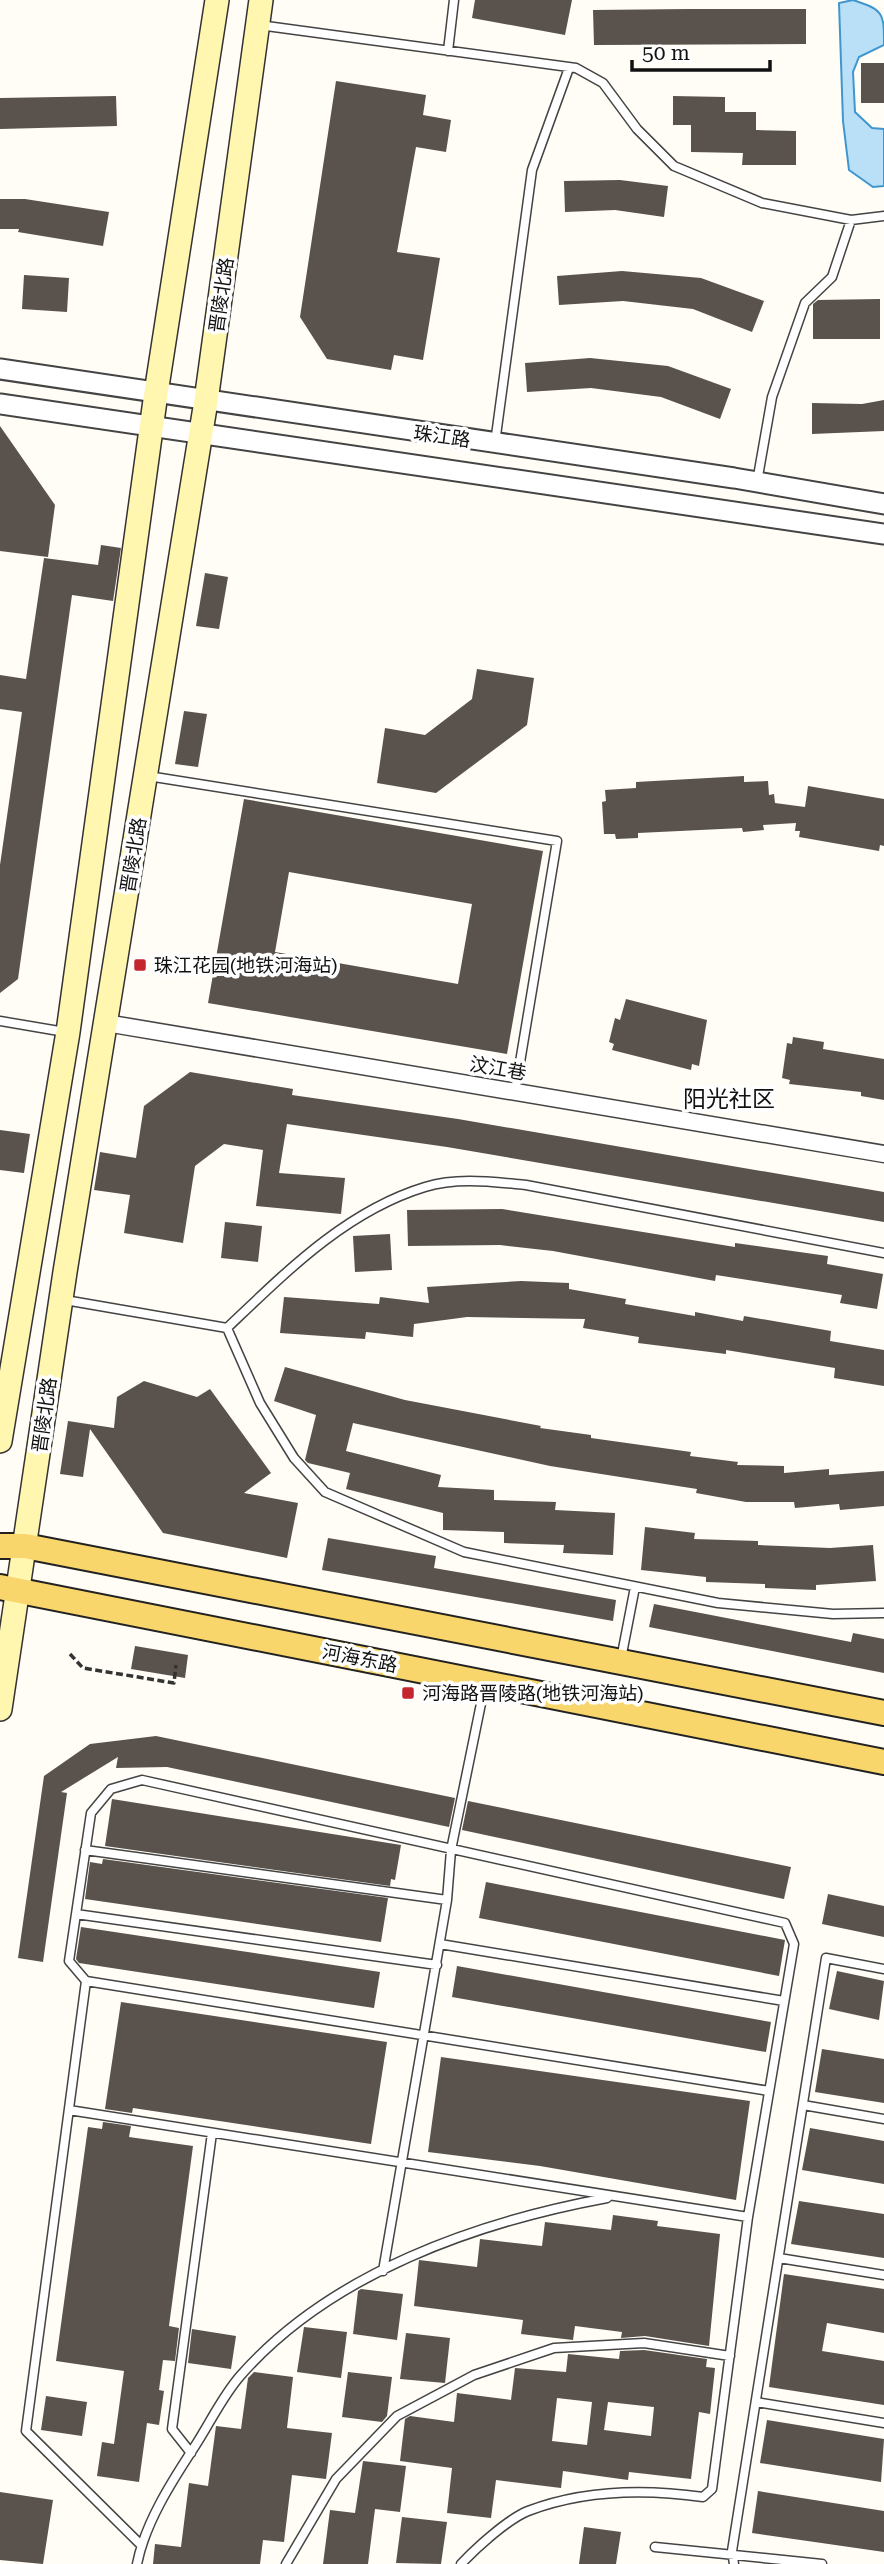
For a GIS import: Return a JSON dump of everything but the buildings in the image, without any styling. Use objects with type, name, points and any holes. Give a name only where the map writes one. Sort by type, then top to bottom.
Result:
[{"type":"main road","name":"晋陵北路","points":[[0,1441],[68,1032],[151,424],[216,0]]},
{"type":"main road","name":"晋陵北路","points":[[0,1709],[9,1588],[25,1546],[61,1300],[206,401],[261,0]]},
{"type":"main road","points":[[0,1546],[25,1546],[884,1713]]},
{"type":"main road","name":"河海东路","points":[[9,1588],[884,1762]]},
{"type":"street","name":"珠江路","points":[[0,369],[757,482],[884,504]]},
{"type":"street","name":"珠江路","points":[[0,404],[151,424],[884,534]]},
{"type":"street","name":"汶江巷","points":[[106,1023],[884,1154]]},
{"type":"lane","points":[[448,51],[454,0]]},
{"type":"lane","points":[[258,25],[569,68],[603,83],[637,129],[674,166],[762,204],[851,220],[884,216]]},
{"type":"lane","points":[[495,443],[532,170],[569,68]]},
{"type":"lane","points":[[757,482],[772,397],[805,303],[832,277],[851,220]]},
{"type":"lane","points":[[146,776],[558,841],[514,1092]]},
{"type":"lane","points":[[0,1021],[68,1032]]},
{"type":"lane","points":[[227,1328],[293,1265],[368,1211],[427,1186],[474,1181],[526,1185],[884,1252]]},
{"type":"lane","points":[[61,1300],[227,1328]]},
{"type":"lane","points":[[227,1328],[260,1403],[294,1458],[325,1492],[464,1552],[718,1603],[833,1614],[884,1613]]},
{"type":"lane","points":[[620,1662],[635,1587]]},
{"type":"lane","points":[[383,2271],[437,1965],[451,1850],[485,1683]]},
{"type":"lane","points":[[461,2564],[473,2550],[515,2519],[537,2509],[580,2497],[658,2491],[703,2497],[712,2489],[748,2217],[794,1944],[785,1923],[142,1780],[111,1789],[91,1813],[69,1961],[86,1980],[769,2091]]},
{"type":"lane","points":[[85,1850],[447,1900]]},
{"type":"lane","points":[[76,1914],[437,1965]]},
{"type":"lane","points":[[440,1944],[784,2001]]},
{"type":"lane","points":[[733,2561],[826,1958],[884,1969]]},
{"type":"lane","points":[[86,1980],[26,2431],[141,2544]]},
{"type":"lane","points":[[803,2105],[884,2119]]},
{"type":"lane","points":[[69,2110],[748,2217]]},
{"type":"lane","points":[[191,2452],[172,2429],[212,2133]]},
{"type":"lane","points":[[137,2564],[141,2544],[191,2452],[241,2375],[309,2314],[383,2271],[480,2232],[553,2208],[614,2197]]},
{"type":"lane","points":[[779,2258],[884,2275]]},
{"type":"lane","points":[[286,2564],[336,2479],[397,2416],[474,2375],[554,2348],[644,2343],[730,2356]]},
{"type":"lane","points":[[756,2402],[884,2423]]},
{"type":"lane","points":[[655,2547],[733,2561],[822,2564]]},
{"type":"path","points":[[70,1654],[83,1668],[174,1683],[176,1665]]},
{"type":"water","points":[[853,0],[876,10],[884,26],[884,45],[859,57],[853,72],[855,112],[872,128],[884,129],[884,186],[873,187],[849,170],[843,121],[839,3]]},
{"type":"place","name":"珠江花园(地铁河海站)","points":[[140,965]]},
{"type":"place","name":"河海路晋陵路(地铁河海站)","points":[[408,1693]]},
{"type":"district","name":"阳光社区","points":[[729,1099]]}]
